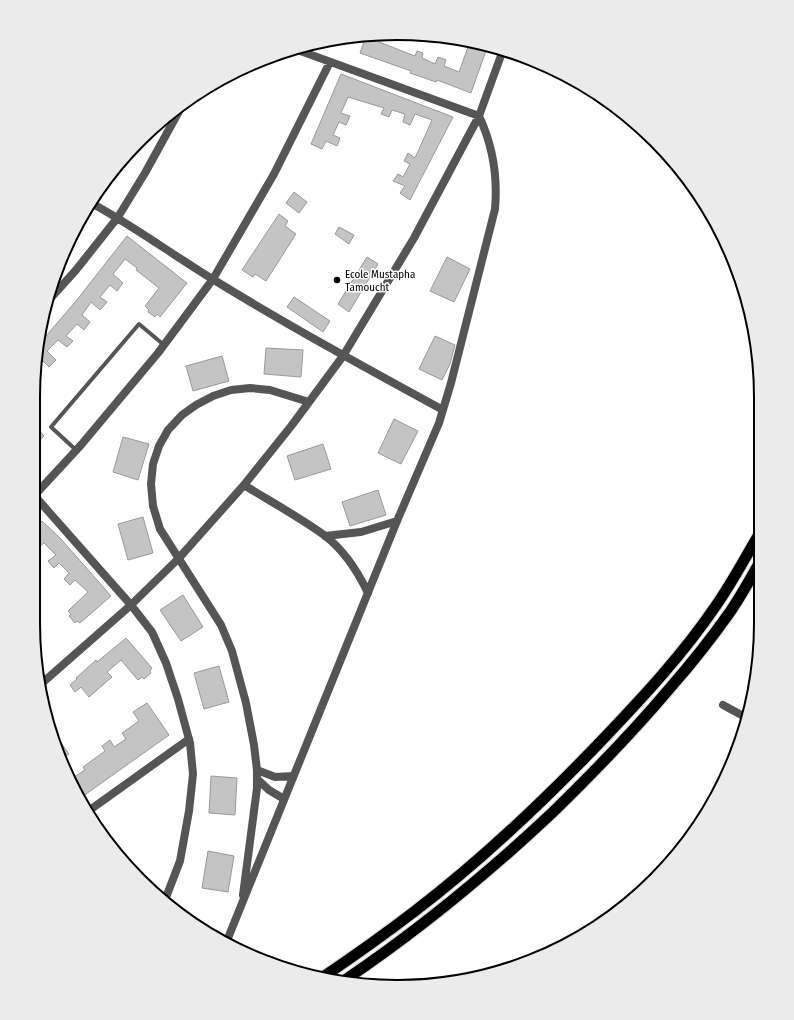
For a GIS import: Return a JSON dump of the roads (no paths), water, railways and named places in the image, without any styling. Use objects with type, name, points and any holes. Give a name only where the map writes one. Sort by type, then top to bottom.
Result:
[{"type":"highway","points":[[327,973],[416,910],[455,878],[517,824],[573,771],[687,646],[716,606],[754,543]]},
{"type":"highway","points":[[350,977],[428,920],[527,836],[587,780],[639,724],[704,647],[730,612],[754,572]]},
{"type":"street","points":[[228,937],[396,521],[432,442],[452,383],[495,209],[496,185],[494,161],[487,135],[479,116],[304,52]]},
{"type":"street","points":[[45,681],[131,605],[179,558],[244,485],[292,425],[343,356],[414,238],[479,116],[501,56]]},
{"type":"street","points":[[40,489],[76,450],[164,345],[213,280],[274,174],[330,62]]},
{"type":"street","points":[[56,292],[76,270],[118,217],[177,117]]},
{"type":"street","points":[[96,206],[118,217],[213,280],[343,356],[443,410]]},
{"type":"street","points":[[241,909],[256,803],[257,774],[246,703],[232,651],[221,625],[160,529],[153,506],[153,464],[159,446],[168,430],[182,415],[196,405],[213,396],[231,390],[250,388],[270,390],[309,402]]},
{"type":"street","points":[[244,485],[325,536],[350,562],[368,593]]},
{"type":"street","points":[[40,502],[131,605],[152,632],[166,663],[189,739],[193,774],[189,811],[180,862],[167,895]]},
{"type":"street","points":[[325,536],[361,532],[396,521]]},
{"type":"street","points":[[723,705],[742,715]]},
{"type":"street","points":[[92,808],[189,739]]},
{"type":"street","points":[[257,774],[271,776],[293,776]]},
{"type":"street","points":[[257,774],[269,790],[284,799]]},
{"type":"lane","points":[[76,450],[51,427],[139,324],[164,345]]},
{"type":"place","name":"Ecole Mustapha Tamoucht","points":[[337,280]]}]
